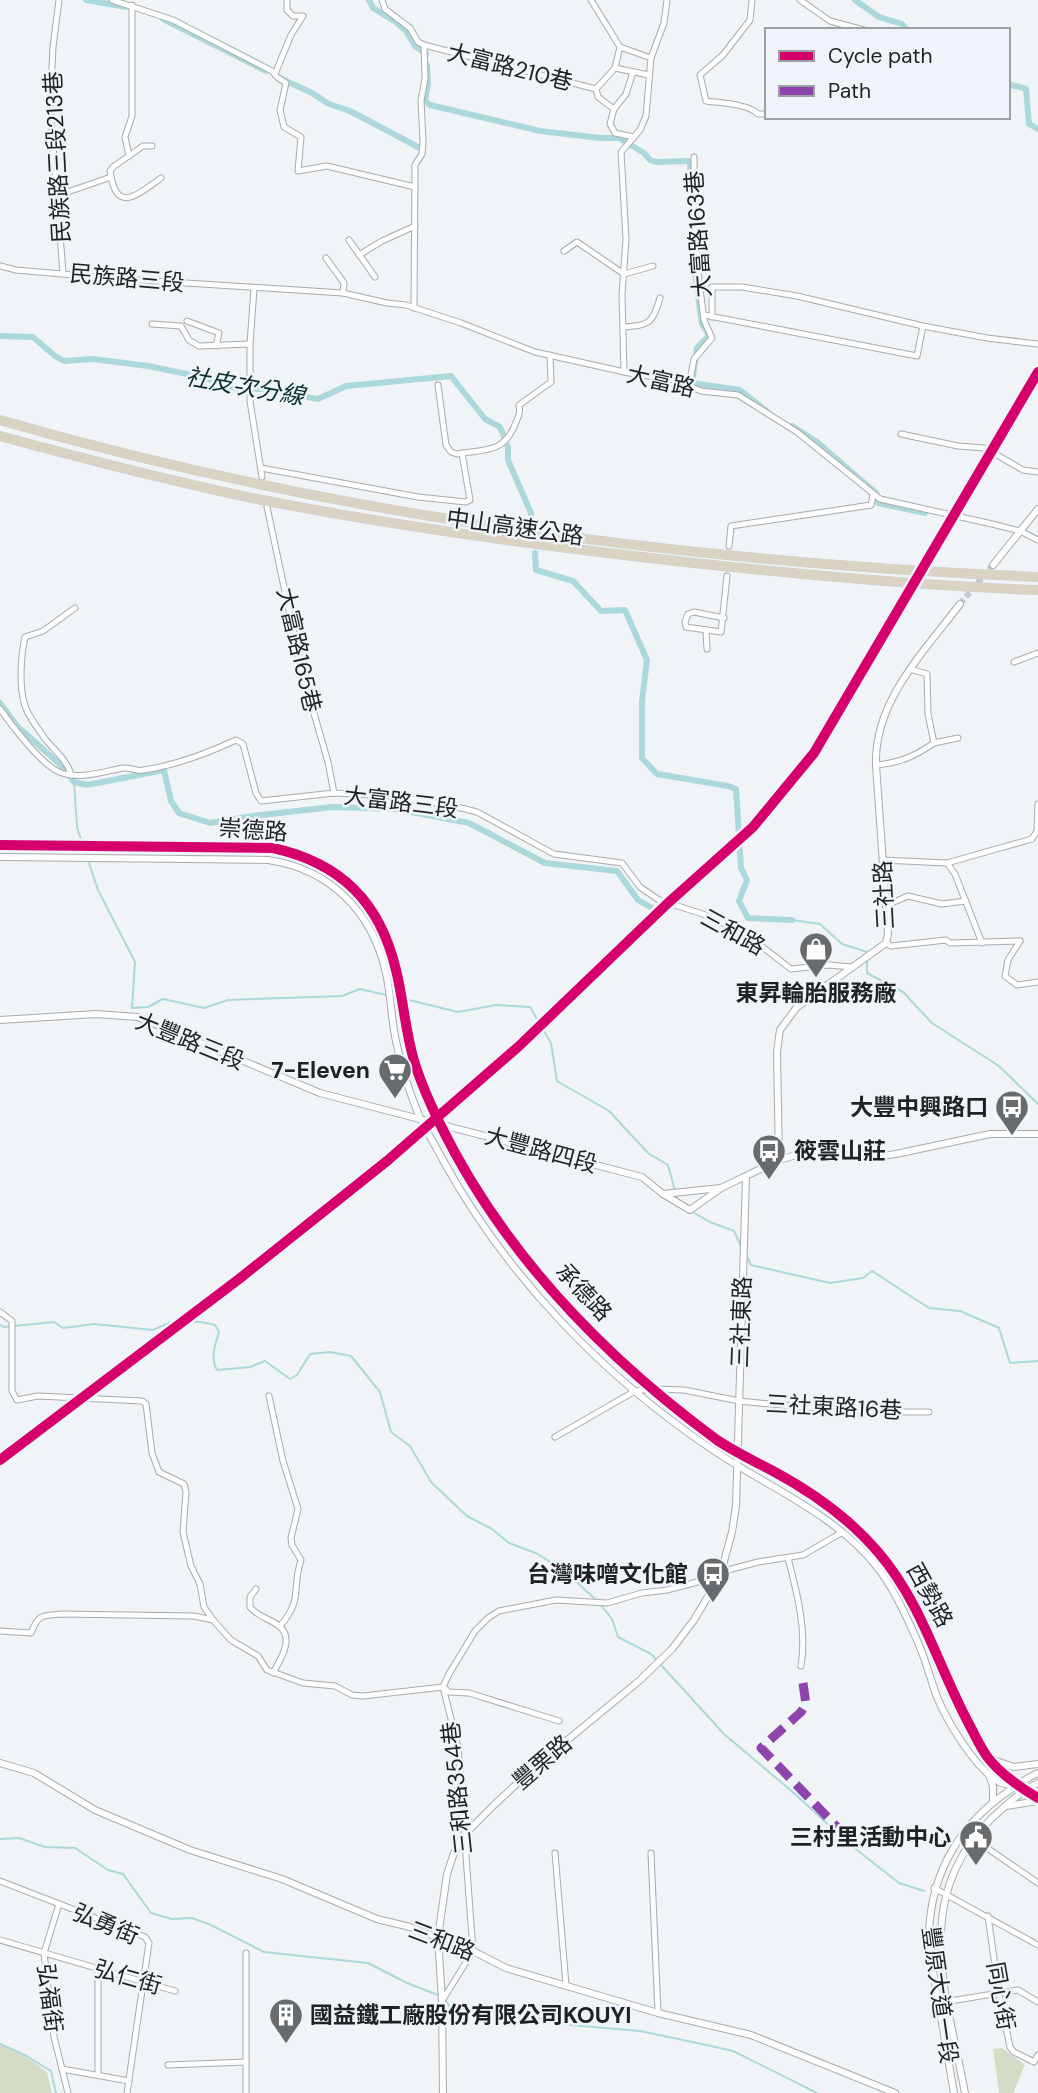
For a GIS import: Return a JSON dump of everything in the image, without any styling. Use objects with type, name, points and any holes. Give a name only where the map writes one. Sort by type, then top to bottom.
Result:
[{"type":"highway","name":"中山高速公路","points":[[0,420],[151,460],[286,490],[548,533],[719,553],[1038,577]]},
{"type":"highway","name":"中山高速公路","points":[[0,436],[256,499],[399,525],[547,547],[872,581],[1038,590]]},
{"type":"street","name":"民族路三段213巷","points":[[59,0],[50,107],[64,273]]},
{"type":"street","points":[[112,0],[173,20],[275,74],[286,83],[280,110],[282,124],[302,137],[298,171],[327,166],[415,187]]},
{"type":"street","points":[[275,74],[291,35],[303,16],[293,16],[287,10],[287,0]]},
{"type":"street","name":"大富路210巷","points":[[383,0],[385,9],[410,28],[418,42],[424,46],[596,89]]},
{"type":"street","points":[[591,0],[620,47],[651,58]]},
{"type":"street","points":[[624,372],[626,239],[621,152],[640,130],[646,116],[651,58],[664,23],[667,0]]},
{"type":"street","points":[[752,0],[750,20],[723,55],[699,75],[706,101],[737,105],[755,110],[758,114],[765,114]]},
{"type":"street","points":[[800,0],[830,21],[856,28]]},
{"type":"street","points":[[129,156],[125,137],[132,116],[132,5]]},
{"type":"street","name":"大富路210巷","points":[[414,308],[415,166],[422,153],[423,142],[421,100],[425,79],[424,46]]},
{"type":"street","points":[[614,109],[598,97],[596,89],[615,68],[620,47]]},
{"type":"street","points":[[615,68],[649,75]]},
{"type":"street","points":[[633,72],[626,94],[614,109],[610,124],[615,133],[634,137]]},
{"type":"street","points":[[152,145],[143,146],[113,167],[110,171],[111,177],[116,192],[126,199],[161,178]]},
{"type":"street","name":"大富路163巷","points":[[689,386],[694,359],[712,338],[704,315],[695,233],[694,157]]},
{"type":"street","points":[[56,196],[111,177]]},
{"type":"street","points":[[359,255],[415,226]]},
{"type":"street","points":[[349,240],[375,277]]},
{"type":"street","points":[[564,251],[577,242],[624,274],[653,266]]},
{"type":"street","points":[[326,258],[344,284],[343,293]]},
{"type":"street","name":"民族路三段","points":[[0,266],[16,270],[254,289]]},
{"type":"street","points":[[712,317],[712,287],[742,287],[808,298],[923,326],[1038,344]]},
{"type":"street","name":"大富路","points":[[254,289],[283,288],[343,293],[414,308],[461,323],[514,345],[550,355],[624,372],[675,380],[701,391],[737,395],[749,400],[760,410],[808,440],[873,495],[896,503],[1020,531],[1038,540]]},
{"type":"street","points":[[254,289],[250,401],[262,477]]},
{"type":"street","points":[[623,327],[642,327],[649,324],[656,313],[660,298]]},
{"type":"street","points":[[704,315],[917,356],[923,326]]},
{"type":"street","points":[[187,321],[219,333],[216,346]]},
{"type":"street","points":[[152,324],[181,326],[189,340],[200,346],[250,344]]},
{"type":"street","points":[[438,385],[446,445],[452,452],[497,447],[510,436],[520,413],[519,405],[551,382],[550,355]]},
{"type":"street","points":[[901,434],[958,446],[985,448],[1023,470],[1038,472]]},
{"type":"street","points":[[261,468],[404,495],[466,502],[470,500],[462,453]]},
{"type":"street","points":[[729,546],[731,526],[871,505],[873,495]]},
{"type":"street","name":"大富路165巷","points":[[267,507],[302,672],[328,762],[334,793]]},
{"type":"street","points":[[993,565],[1038,509]]},
{"type":"street","points":[[724,618],[694,612],[688,614],[685,622],[687,627],[721,632],[724,618],[727,576]]},
{"type":"street","name":"三社路","points":[[779,1160],[777,1052],[780,1030],[797,1007],[886,943],[887,905],[876,765],[878,738],[892,696],[960,604]]},
{"type":"street","points":[[71,775],[68,765],[27,711],[22,689],[25,637],[43,631],[75,608]]},
{"type":"street","points":[[706,631],[707,649]]},
{"type":"street","points":[[1014,662],[1038,653]]},
{"type":"street","points":[[910,669],[927,674],[928,714],[934,744]]},
{"type":"street","points":[[0,709],[56,771],[71,775]]},
{"type":"street","points":[[876,765],[897,764],[934,744],[958,738]]},
{"type":"street","name":"大富路三段","points":[[71,775],[129,767],[139,771],[149,769],[195,758],[236,740],[243,744],[256,793],[261,801],[334,793],[388,796],[449,806],[477,812],[554,854],[622,863]]},
{"type":"street","points":[[882,860],[947,863],[1032,839],[1037,831],[1038,804]]},
{"type":"street","name":"崇德路","points":[[0,845],[274,848],[323,864],[356,890],[384,931],[397,971],[413,1058],[439,1122]]},
{"type":"street","name":"崇德路","points":[[0,857],[253,859],[285,863],[308,870],[331,884],[355,907],[374,940],[386,971],[396,1041],[420,1117]]},
{"type":"street","name":"三和路","points":[[622,863],[640,887],[659,900],[715,918],[767,950],[791,969],[829,965],[854,968]]},
{"type":"street","points":[[947,863],[955,874],[982,943]]},
{"type":"street","points":[[887,905],[908,896],[942,904],[966,901]]},
{"type":"street","points":[[886,943],[891,946],[946,940],[950,943],[1020,941],[1008,960],[1005,976],[1017,985],[1038,982]]},
{"type":"street","name":"大豐路三段","points":[[0,1020],[96,1014],[138,1017],[292,1083]]},
{"type":"street","name":"大豐路四段","points":[[292,1083],[320,1093],[642,1177],[663,1194],[690,1210],[721,1188],[779,1160],[818,1150],[856,1157],[876,1157],[990,1134],[1038,1134]]},
{"type":"street","name":"承德路","points":[[420,1117],[461,1192],[496,1245],[537,1294],[585,1345],[635,1391],[738,1467]]},
{"type":"street","name":"承德路","points":[[439,1122],[463,1168],[505,1233],[537,1273],[590,1330],[653,1389],[739,1454]]},
{"type":"street","name":"三社東路","points":[[738,1467],[747,1177]]},
{"type":"street","name":"大豐路四段","points":[[663,1194],[721,1188]]},
{"type":"street","points":[[0,1312],[12,1321],[12,1391],[17,1400],[38,1396],[84,1397],[142,1401],[146,1404],[152,1453],[159,1472],[184,1484],[186,1492],[183,1532],[191,1566],[200,1584],[204,1607],[232,1640],[258,1656],[267,1670],[303,1683],[335,1686],[352,1695],[443,1687],[449,1692],[469,1693],[559,1721]]},
{"type":"street","name":"三社東路16巷","points":[[635,1391],[684,1390],[739,1401],[879,1412],[929,1412]]},
{"type":"street","points":[[555,1437],[635,1391]]},
{"type":"street","points":[[269,1396],[283,1461],[298,1510],[291,1538],[301,1560],[296,1573],[295,1606],[280,1626]]},
{"type":"street","name":"西勢路","points":[[739,1454],[810,1493],[853,1526],[877,1551],[914,1603],[956,1698],[986,1755],[1018,1786],[1038,1800]]},
{"type":"street","name":"西勢路","points":[[738,1467],[798,1502],[859,1546],[879,1569],[917,1639],[938,1700],[950,1723],[989,1775],[1005,1784],[1018,1786]]},
{"type":"street","name":"豐栗路","points":[[443,2093],[438,1937],[447,1874],[463,1836],[537,1765],[639,1681],[672,1649],[694,1620],[720,1576],[732,1532],[738,1467]]},
{"type":"street","points":[[443,1687],[475,1631],[499,1611],[556,1600],[607,1603],[642,1592],[667,1590],[720,1576],[728,1570],[813,1550],[841,1533]]},
{"type":"street","points":[[788,1558],[802,1623],[804,1652],[801,1666]]},
{"type":"street","points":[[256,1589],[250,1597],[250,1607],[256,1615],[280,1626],[286,1643],[273,1673]]},
{"type":"street","points":[[0,1631],[32,1633],[37,1618],[62,1614],[194,1616],[213,1620]]},
{"type":"street","name":"三和路354巷","points":[[443,1687],[458,1747],[473,1951]]},
{"type":"street","points":[[986,1755],[1003,1765],[1038,1765]]},
{"type":"street","name":"三和路","points":[[0,1763],[34,1773],[95,1810],[190,1850],[282,1879],[377,1919],[438,1937],[506,1968],[658,2012],[751,2035],[895,2093]]},
{"type":"street","name":"豐原大道一段","points":[[954,2093],[929,1947],[934,1888],[953,1848],[993,1802],[1038,1773]]},
{"type":"street","points":[[989,1775],[993,1786],[993,1802]]},
{"type":"street","name":"豐原大道一段","points":[[965,2093],[940,1950],[940,1925],[945,1895],[957,1866],[974,1839],[1004,1806],[1038,1783]]},
{"type":"street","points":[[1004,1806],[1038,1800]]},
{"type":"street","points":[[974,1839],[1038,1883]]},
{"type":"street","points":[[555,1853],[566,1985]]},
{"type":"street","points":[[651,1853],[658,2012]]},
{"type":"street","name":"弘勇街","points":[[0,1881],[145,1937],[149,1943],[127,2093]]},
{"type":"street","points":[[934,1888],[1038,1945]]},
{"type":"street","name":"弘福街","points":[[59,1904],[44,1953],[54,2037],[68,2093]]},
{"type":"street","name":"同心街","points":[[988,1916],[1010,2047],[1014,2052],[1034,2062],[1038,2055]]},
{"type":"street","name":"弘仁街","points":[[0,1940],[175,1991]]},
{"type":"street","points":[[442,2001],[473,1951]]},
{"type":"street","points":[[246,1952],[246,2093]]},
{"type":"street","points":[[98,1969],[98,2075]]},
{"type":"street","points":[[938,2003],[1018,1990],[1038,2002]]},
{"type":"street","points":[[168,2065],[246,2062]]},
{"type":"street","points":[[62,2069],[129,2081]]},
{"type":"green space","points":[[0,2044],[22,2054],[47,2072],[52,2093],[0,2093]]},
{"type":"green space","points":[[1002,2048],[1025,2065],[1013,2093],[999,2093],[993,2049]]},
{"type":"waterway","points":[[86,0],[126,7]]},
{"type":"waterway","points":[[369,0],[373,8],[396,22],[406,31],[415,46],[426,54]]},
{"type":"waterway","points":[[855,0],[879,17],[902,24],[905,28]]},
{"type":"waterway","points":[[163,19],[266,71]]},
{"type":"waterway","points":[[427,65],[425,101],[430,105],[540,131],[619,138],[656,162],[690,161],[696,282],[702,324],[709,335],[697,348],[692,383],[740,390],[770,414]]},
{"type":"waterway","points":[[282,79],[420,148]]},
{"type":"waterway","points":[[1010,85],[1026,89],[1029,124],[1038,129]]},
{"type":"waterway","name":"社皮次分線","points":[[0,336],[33,337],[64,361],[93,359],[148,366],[206,378],[231,388],[262,389],[318,399],[346,386],[451,376],[485,419],[500,427],[508,447],[508,460],[531,513],[531,522]]},
{"type":"waterway","points":[[792,426],[817,442],[876,493],[878,503],[925,513]]},
{"type":"waterway","name":"社皮次分線","points":[[535,553],[536,570],[573,581],[601,611],[625,610],[647,660],[642,701],[642,758],[657,774],[736,789],[741,868],[747,880],[739,901],[748,918],[792,920]]},
{"type":"waterway","points":[[0,703],[17,726],[63,767],[74,782],[87,785],[164,770],[171,801],[179,813],[210,823],[332,807],[395,809],[469,823],[545,863],[617,871],[638,900],[654,909]]},
{"type":"waterway","points":[[74,782],[77,827],[86,855]]},
{"type":"waterway","points":[[88,860],[98,890],[135,962],[132,1008],[148,1007],[163,999],[204,1008],[228,1000],[342,996],[360,989],[386,995]]},
{"type":"waterway","points":[[792,920],[820,924],[842,944],[867,954]]},
{"type":"waterway","points":[[867,960],[867,973],[903,992],[932,1023],[999,1066],[1038,1104]]},
{"type":"waterway","points":[[405,999],[458,1012],[496,1005],[530,1007],[551,1043],[557,1081],[609,1111],[648,1153],[668,1165],[677,1198]]},
{"type":"waterway","points":[[691,1211],[734,1231],[741,1246]]},
{"type":"waterway","points":[[747,1257],[751,1265],[830,1283],[863,1278],[872,1271],[929,1308],[960,1311],[999,1328],[1010,1363],[1038,1361]]},
{"type":"waterway","points":[[0,1325],[4,1327],[54,1322],[63,1328],[94,1324],[153,1330],[171,1322],[201,1322],[215,1325],[219,1332],[214,1356],[217,1370],[250,1367],[265,1361],[290,1379],[297,1375],[310,1354],[330,1352],[351,1356],[380,1392],[391,1432],[410,1446],[431,1482],[467,1516],[492,1529],[509,1543],[538,1554],[568,1574],[596,1600]]},
{"type":"waterway","points":[[600,1604],[612,1619],[618,1637],[651,1654],[724,1734],[848,1843],[899,1883],[924,1891]]},
{"type":"waterway","points":[[0,1839],[19,1838],[45,1847],[75,1848],[108,1870],[123,1874],[151,1913],[172,1919],[192,1918],[264,1952],[368,1963],[438,1995]]},
{"type":"waterway","points":[[445,2001],[457,2014],[487,2009],[505,2019],[528,2016],[571,2025],[640,2031],[733,2051],[817,2093]]},
{"type":"waterway","points":[[0,2044],[51,2071],[56,2093]]},
{"type":"tunnel","points":[[960,604],[993,565]]},
{"type":"marked path","points":[[803,1683],[806,1704],[801,1712],[761,1748],[837,1827]]},
{"type":"cycle path","points":[[0,1460],[239,1279],[387,1161],[518,1047],[668,903],[753,827],[814,753],[1038,372]]},
{"type":"cycle path","points":[[0,845],[273,848],[319,864],[354,889],[380,924],[389,946],[413,1057],[435,1114],[464,1169],[524,1257],[558,1298],[595,1336],[675,1407],[717,1440],[816,1497],[867,1540],[906,1592],[986,1755],[1005,1775],[1038,1798]]},
{"type":"place","name":"東昇輪胎服務廠","points":[[816,979]]},
{"type":"place","name":"7-Eleven","points":[[395,1100]]},
{"type":"place","name":"大豐中興路口","points":[[1012,1137]]},
{"type":"place","name":"筱雲山莊","points":[[769,1181]]},
{"type":"place","name":"台灣味噌文化館","points":[[713,1604]]},
{"type":"place","name":"三村里活動中心","points":[[976,1867]]},
{"type":"place","name":"國益鐵工廠股份有限公司KOUYI","points":[[286,2045]]}]
